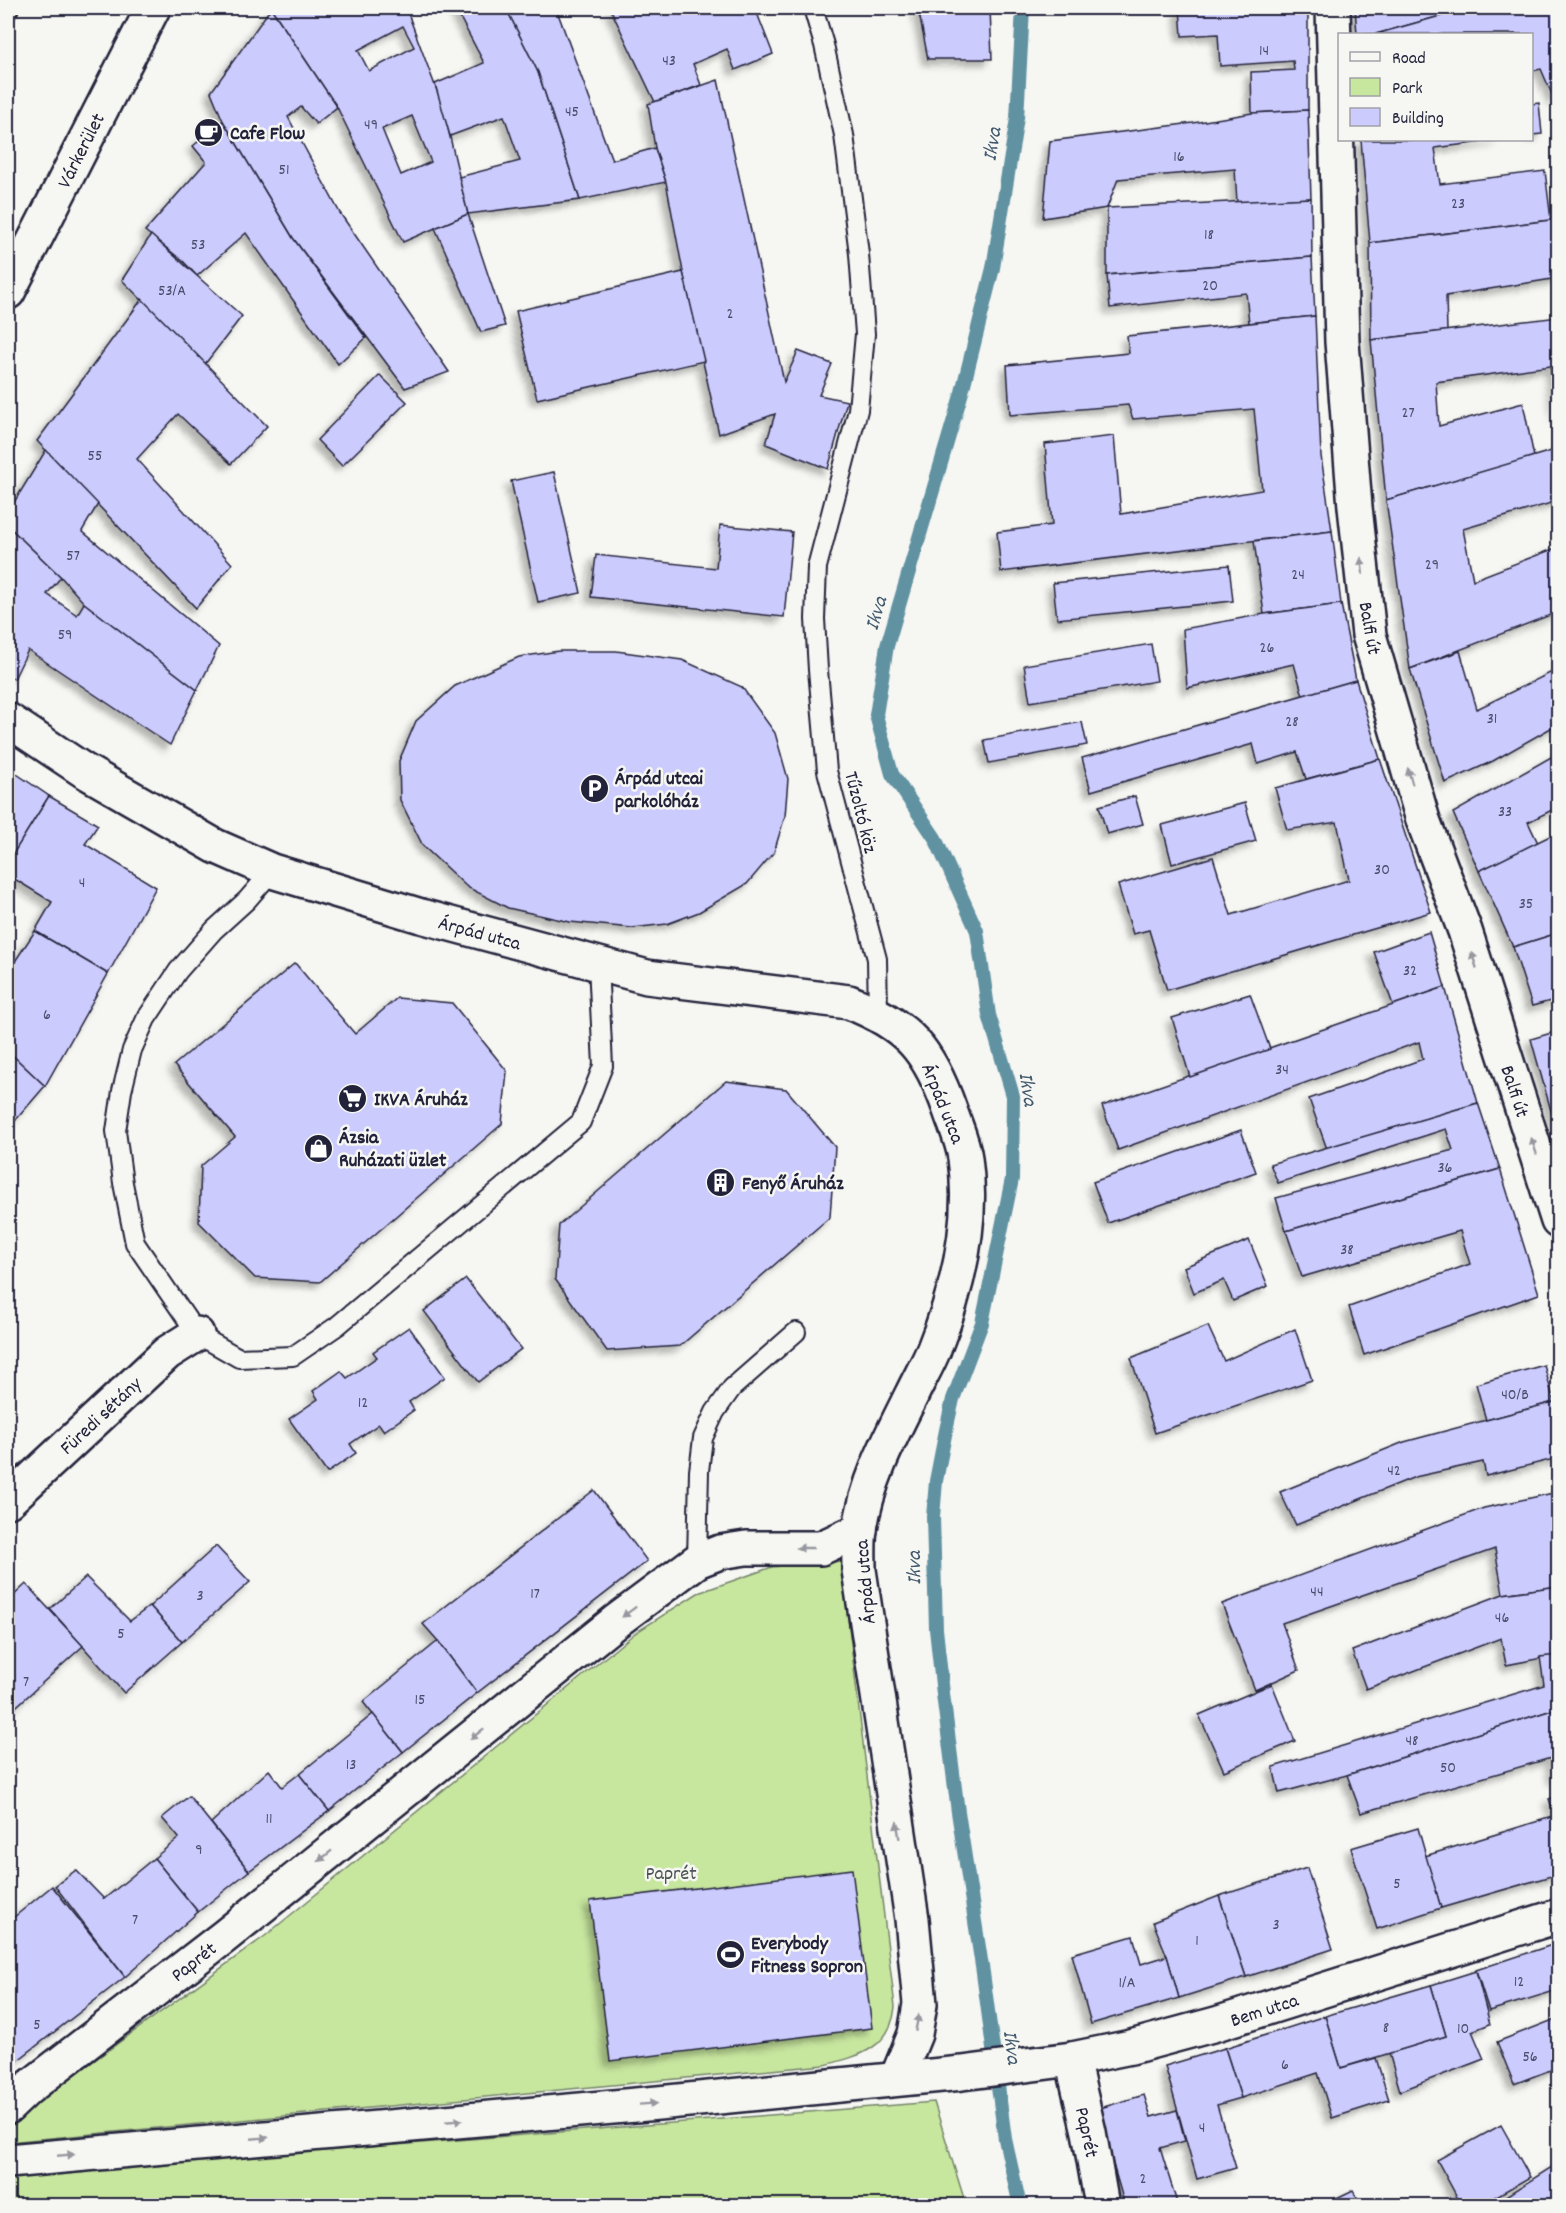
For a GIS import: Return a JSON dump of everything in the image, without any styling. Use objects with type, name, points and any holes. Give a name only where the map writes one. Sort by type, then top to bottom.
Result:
[{"type":"street","name":"Várkerület","points":[[8,292],[153,8]]},
{"type":"street","name":"Balfi út","points":[[1333,8],[1342,342],[1355,507],[1369,635],[1423,820],[1465,931],[1558,1221]]},
{"type":"street","name":"Árpád utca","points":[[8,720],[83,770],[215,846],[272,871],[432,919],[647,977],[849,1002],[878,1014],[905,1031],[925,1055],[946,1098],[965,1156],[968,1214],[955,1289],[934,1350],[897,1424],[870,1488],[860,1530],[859,1570],[912,1919],[920,2004],[915,2034],[897,2078]]},
{"type":"street","name":"Füredi sétány","points":[[8,1501],[167,1353],[197,1334]]},
{"type":"street","name":"Paprét","points":[[8,2107],[27,2089],[235,1929],[615,1622],[697,1561],[720,1552],[746,1548],[821,1548],[860,1530]]},
{"type":"street","name":"Bem utca","points":[[897,2078],[962,2073],[1061,2060],[1131,2047],[1216,2024],[1558,1916]]},
{"type":"street","name":"Paprét","points":[[1061,2060],[1089,2132],[1102,2205]]},
{"type":"street","points":[[8,2161],[589,2110],[897,2078]]},
{"type":"lane","name":"Tűzoltó köz","points":[[813,8],[824,45],[844,135],[859,254],[865,334],[858,410],[817,567],[816,619],[820,700],[827,771],[877,959],[878,1014]]},
{"type":"lane","points":[[272,871],[247,900],[214,930],[178,971],[146,1019],[132,1050],[116,1131],[135,1243],[197,1334],[239,1358],[292,1356],[337,1326],[581,1122],[603,1066],[598,964]]},
{"type":"lane","points":[[697,1561],[699,1471],[703,1438],[715,1412],[732,1388],[796,1332]]},
{"type":"green space","name":"Paprét","points":[[841,1561],[895,2007],[887,2032],[872,2048],[850,2058],[825,2065],[8,2142],[8,2125],[18,2116],[265,1936],[635,1633],[698,1593],[772,1567]]},
{"type":"green space","points":[[934,2102],[966,2205],[8,2206],[8,2179],[34,2174]]},
{"type":"building","points":[[271,8],[406,8],[443,107],[468,214],[403,242],[337,107]],"holes":[[[403,26],[414,47],[369,71],[358,50]],[[412,116],[431,162],[401,175],[382,129]]]},
{"type":"building","points":[[271,8],[337,107],[316,124],[301,107],[288,117],[340,213],[449,372],[405,388],[293,238],[223,121],[211,92]]},
{"type":"building","points":[[455,8],[506,8],[538,72],[580,200],[468,214],[459,177],[520,161],[504,116],[450,136],[435,84],[484,63]]},
{"type":"building","points":[[506,8],[556,8],[612,160],[655,148],[666,182],[580,200],[538,72]]},
{"type":"building","points":[[610,8],[755,8],[773,54],[735,70],[727,49],[693,64],[701,85],[655,102]]},
{"type":"building","points":[[918,8],[990,8],[992,59],[928,59]]},
{"type":"building","points":[[1180,8],[1308,8],[1308,110],[1252,113],[1251,72],[1294,70],[1293,61],[1220,66],[1218,34],[1182,36]]},
{"type":"building","points":[[1355,8],[1469,8],[1380,33],[1357,33]]},
{"type":"building","points":[[1469,8],[1558,8],[1558,97],[1554,99],[1541,69],[1533,71],[1533,33],[1380,33]]},
{"type":"building","points":[[718,80],[784,382],[798,351],[832,364],[819,395],[847,401],[828,469],[766,444],[775,414],[719,434],[683,272],[666,182],[655,148],[648,104]]},
{"type":"building","points":[[1539,103],[1542,134],[1533,135],[1533,104]]},
{"type":"building","points":[[1308,110],[1311,198],[1237,203],[1235,169],[1118,179],[1107,208],[1043,218],[1050,141],[1193,123],[1252,113]]},
{"type":"building","points":[[223,121],[293,238],[366,338],[338,364],[246,233],[197,276],[184,262],[145,231],[206,162],[193,146]]},
{"type":"building","points":[[1361,141],[1492,141],[1435,148],[1440,184],[1545,171],[1551,220],[1370,243]]},
{"type":"building","points":[[1311,198],[1312,257],[1107,275],[1107,208]]},
{"type":"building","points":[[468,214],[505,326],[481,332],[435,228]]},
{"type":"building","points":[[1558,220],[1558,278],[1446,296],[1447,331],[1371,340],[1370,243]]},
{"type":"building","points":[[151,235],[242,316],[205,364],[122,280]]},
{"type":"building","points":[[1312,257],[1315,316],[1249,323],[1246,293],[1110,308],[1107,275]]},
{"type":"building","points":[[683,272],[704,361],[537,399],[516,311]]},
{"type":"building","points":[[142,299],[267,426],[231,464],[178,414],[137,459],[232,564],[196,608],[37,441]]},
{"type":"building","points":[[1315,316],[1321,456],[1332,531],[1001,572],[997,532],[1052,525],[1045,444],[1114,436],[1121,514],[1262,490],[1254,409],[1133,419],[1128,405],[1010,415],[1007,365],[1129,353],[1127,336]]},
{"type":"building","points":[[1558,317],[1558,418],[1550,366],[1436,382],[1439,426],[1523,403],[1534,457],[1386,500],[1371,340]]},
{"type":"building","points":[[380,375],[407,402],[342,466],[317,440]]},
{"type":"building","points":[[1558,449],[1558,501],[1463,529],[1473,580],[1558,547],[1558,612],[1410,669],[1386,500]]},
{"type":"building","points":[[46,450],[98,504],[82,531],[219,646],[197,690],[84,603],[61,577],[8,526],[8,512]]},
{"type":"building","points":[[554,472],[581,593],[538,602],[511,481]]},
{"type":"building","points":[[720,525],[792,532],[784,617],[591,597],[596,555],[716,568]]},
{"type":"building","points":[[8,526],[61,577],[47,594],[77,615],[84,603],[197,690],[170,745],[28,650],[14,679],[8,675]]},
{"type":"building","points":[[1332,531],[1341,604],[1264,614],[1254,541]]},
{"type":"building","points":[[1229,565],[1233,601],[1057,619],[1053,583]]},
{"type":"building","points":[[1341,604],[1356,680],[1303,696],[1294,664],[1187,688],[1183,629],[1264,614]]},
{"type":"building","points":[[1151,644],[1157,681],[1030,702],[1024,665]]},
{"type":"building","points":[[559,651],[616,651],[682,660],[742,687],[775,733],[788,779],[785,816],[774,852],[747,884],[699,912],[667,924],[632,928],[570,922],[508,908],[467,887],[423,846],[400,800],[399,761],[416,721],[455,686],[519,657]]},
{"type":"building","points":[[1460,651],[1477,709],[1558,669],[1558,724],[1493,761],[1445,783],[1410,669]]},
{"type":"building","points":[[1356,680],[1380,759],[1306,779],[1297,752],[1258,764],[1253,744],[1091,791],[1082,758]]},
{"type":"building","points":[[1082,722],[1087,745],[989,763],[984,740]]},
{"type":"building","points":[[1558,753],[1558,807],[1528,822],[1538,843],[1479,871],[1453,813]]},
{"type":"building","points":[[1380,759],[1431,912],[1167,990],[1149,930],[1133,934],[1118,885],[1213,857],[1231,915],[1349,880],[1337,822],[1287,830],[1275,788]]},
{"type":"building","points":[[8,768],[49,796],[14,853],[8,849]]},
{"type":"building","points":[[49,796],[98,825],[85,844],[156,887],[108,974],[35,931],[52,902],[8,875],[8,862]]},
{"type":"building","points":[[1135,796],[1143,824],[1107,834],[1099,806]]},
{"type":"building","points":[[1245,803],[1256,841],[1172,864],[1162,825]]},
{"type":"building","points":[[1558,832],[1558,933],[1513,947],[1479,871]]},
{"type":"building","points":[[35,931],[108,974],[45,1086],[8,1051],[8,972]]},
{"type":"building","points":[[1429,932],[1445,987],[1393,1005],[1374,952]]},
{"type":"building","points":[[1558,933],[1558,999],[1532,1006],[1513,947]]},
{"type":"building","name":"IKVA Áruház","points":[[295,963],[355,1034],[397,998],[452,1003],[507,1071],[502,1124],[320,1282],[255,1278],[199,1222],[201,1166],[235,1137],[174,1065]]},
{"type":"building","points":[[1445,987],[1478,1103],[1327,1149],[1309,1099],[1423,1059],[1419,1042],[1118,1150],[1102,1106]]},
{"type":"building","points":[[1250,994],[1270,1049],[1190,1077],[1172,1018]]},
{"type":"building","points":[[1558,1031],[1558,1136],[1531,1039]]},
{"type":"building","points":[[8,1051],[45,1086],[8,1129]]},
{"type":"building","name":"Fenyő Áruház","points":[[726,1081],[786,1089],[835,1147],[830,1217],[680,1346],[607,1351],[555,1279],[559,1225]]},
{"type":"building","points":[[1478,1103],[1500,1169],[1286,1231],[1276,1198],[1453,1150],[1446,1129],[1278,1183],[1270,1164]]},
{"type":"building","points":[[1241,1130],[1256,1172],[1108,1223],[1093,1182]]},
{"type":"building","points":[[1500,1169],[1539,1294],[1364,1355],[1349,1307],[1470,1264],[1460,1231],[1302,1277],[1286,1231]]},
{"type":"building","points":[[1249,1240],[1268,1286],[1233,1301],[1224,1280],[1194,1293],[1184,1267]]},
{"type":"building","points":[[466,1279],[521,1349],[478,1382],[424,1311]]},
{"type":"building","points":[[1208,1326],[1224,1361],[1295,1329],[1312,1380],[1155,1433],[1131,1358]]},
{"type":"building","points":[[409,1327],[445,1377],[409,1402],[414,1410],[384,1431],[379,1424],[350,1444],[356,1453],[327,1473],[289,1419],[318,1399],[313,1391],[341,1371],[347,1378],[377,1357],[373,1352]]},
{"type":"building","points":[[1544,1365],[1554,1402],[1486,1420],[1476,1384]]},
{"type":"building","points":[[1554,1402],[1558,1423],[1558,1458],[1486,1476],[1483,1462],[1415,1477],[1296,1525],[1280,1492],[1404,1442]]},
{"type":"building","points":[[594,1490],[647,1561],[477,1693],[423,1624]]},
{"type":"building","points":[[1558,1492],[1558,1586],[1503,1594],[1495,1549],[1282,1623],[1299,1670],[1255,1690],[1222,1604],[1484,1508]]},
{"type":"building","points":[[216,1546],[250,1582],[182,1642],[150,1606]]},
{"type":"building","points":[[86,1577],[130,1621],[150,1606],[182,1642],[124,1693],[50,1609]]},
{"type":"building","points":[[26,1584],[83,1646],[8,1714],[8,1601]]},
{"type":"building","points":[[1558,1586],[1558,1655],[1506,1665],[1501,1638],[1366,1689],[1352,1651],[1503,1594]]},
{"type":"building","points":[[438,1641],[477,1693],[403,1752],[363,1702]]},
{"type":"building","points":[[1558,1655],[1558,1710],[1347,1775],[1279,1793],[1273,1767],[1544,1685],[1540,1657]]},
{"type":"building","points":[[1272,1684],[1295,1741],[1224,1771],[1199,1715]]},
{"type":"building","points":[[1558,1710],[1558,1778],[1554,1779],[1551,1758],[1361,1813],[1347,1775]]},
{"type":"building","points":[[373,1714],[403,1752],[329,1811],[299,1774]]},
{"type":"building","points":[[269,1770],[282,1787],[299,1774],[329,1811],[249,1871],[211,1823]]},
{"type":"building","points":[[189,1796],[249,1871],[198,1912],[154,1858],[179,1838],[162,1818]]},
{"type":"building","points":[[1558,1796],[1558,1874],[1441,1908],[1425,1856],[1555,1816],[1549,1799]]},
{"type":"building","points":[[1418,1828],[1441,1908],[1377,1929],[1351,1848]]},
{"type":"building","points":[[154,1858],[198,1912],[125,1977],[55,1886],[76,1870],[104,1899]]},
{"type":"building","points":[[1307,1868],[1333,1949],[1246,1977],[1219,1896]]},
{"type":"building","name":"Everybody Fitness Sopron","points":[[852,1869],[872,2028],[610,2061],[590,1901]]},
{"type":"building","points":[[52,1886],[125,1977],[8,2068],[8,1922]]},
{"type":"building","points":[[1219,1896],[1246,1977],[1179,1998],[1167,1956],[1153,1922]]},
{"type":"building","points":[[1133,1936],[1141,1964],[1167,1956],[1179,1998],[1091,2024],[1072,1954]]},
{"type":"building","points":[[1558,1943],[1558,1990],[1489,2011],[1476,1970]]},
{"type":"building","points":[[1476,1971],[1490,2024],[1472,2031],[1484,2059],[1400,2091],[1389,2053],[1446,2036],[1431,1985]]},
{"type":"building","points":[[1431,1985],[1446,2036],[1341,2068],[1325,2016]]},
{"type":"building","points":[[1325,2016],[1341,2068],[1376,2058],[1389,2100],[1332,2118],[1318,2073],[1241,2098],[1225,2048]]},
{"type":"building","points":[[1558,2018],[1558,2067],[1514,2084],[1497,2042]]},
{"type":"building","points":[[1225,2048],[1241,2098],[1217,2105],[1236,2168],[1197,2179],[1165,2066]]},
{"type":"building","points":[[1144,2095],[1151,2117],[1177,2110],[1185,2141],[1160,2148],[1178,2206],[1125,2206],[1097,2109]]},
{"type":"building","points":[[1501,2125],[1530,2177],[1479,2206],[1462,2206],[1437,2160]]},
{"type":"building","points":[[1558,2163],[1558,2206],[1490,2206]]},
{"type":"building","points":[[1353,2190],[1362,2206],[1320,2206]]},
{"type":"waterway","name":"Ikva","points":[[1020,2206],[1005,2139],[943,1694],[936,1629],[933,1517],[936,1481],[953,1399],[982,1323],[1012,1179],[1013,1096],[989,1015],[977,931],[935,838],[892,774],[876,715],[887,646],[962,392],[993,268],[1017,118],[1023,8]]},
{"type":"place","name":"Cafe Flow","points":[[209,132]]},
{"type":"place","name":"Árpád utcai parkolóház","points":[[594,788]]},
{"type":"place","name":"IKVA Áruház","points":[[353,1098]]},
{"type":"place","name":"Ázsia Ruházati üzlet","points":[[318,1148]]},
{"type":"place","name":"Fenyő Áruház","points":[[721,1182]]},
{"type":"place","name":"Everybody Fitness Sopron","points":[[730,1954]]}]
